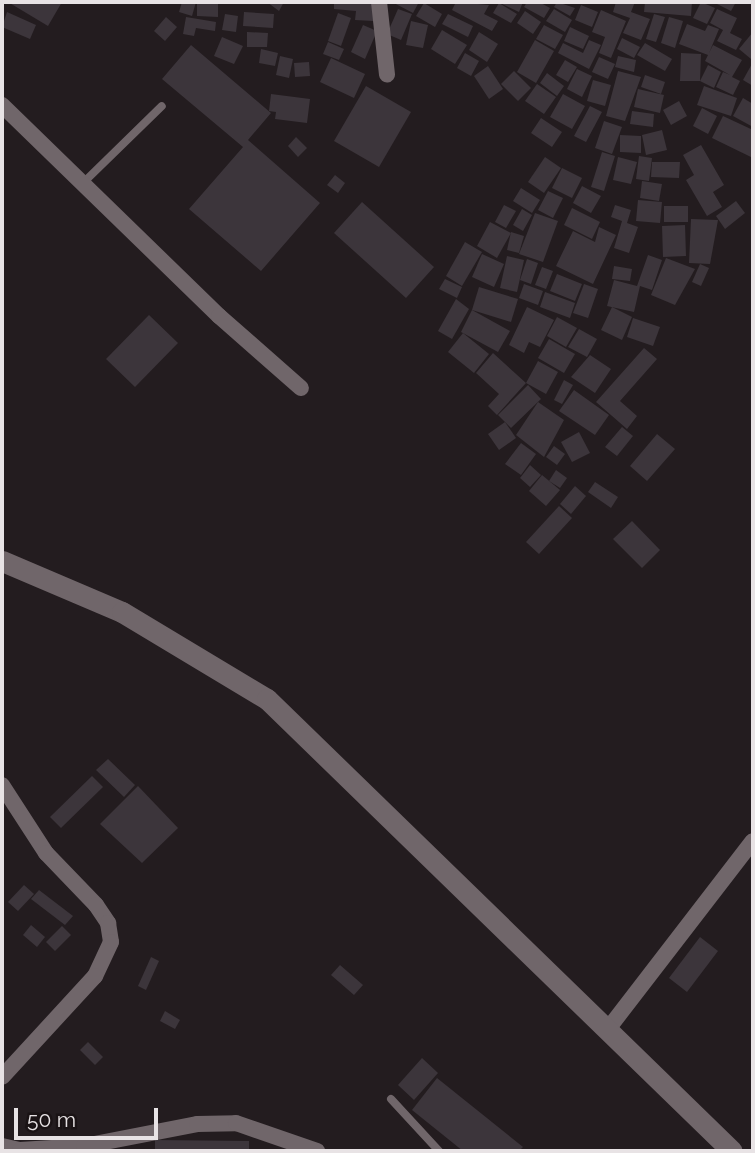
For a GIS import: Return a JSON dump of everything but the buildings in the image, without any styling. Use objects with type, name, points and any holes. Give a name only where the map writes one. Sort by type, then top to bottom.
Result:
[{"type":"street","points":[[379,2],[387,75]]},
{"type":"street","points":[[2,105],[301,388]]},
{"type":"street","points":[[2,561],[122,612],[267,699],[732,1151]]},
{"type":"street","points":[[2,785],[46,853],[96,905],[108,923],[111,942],[95,976],[2,1077]]},
{"type":"street","points":[[608,1029],[753,841]]},
{"type":"street","points":[[2,1146],[20,1151],[84,1146],[197,1124],[236,1123],[317,1151]]},
{"type":"lane","points":[[83,183],[162,106]]},
{"type":"lane","points":[[391,1099],[439,1151]]}]
